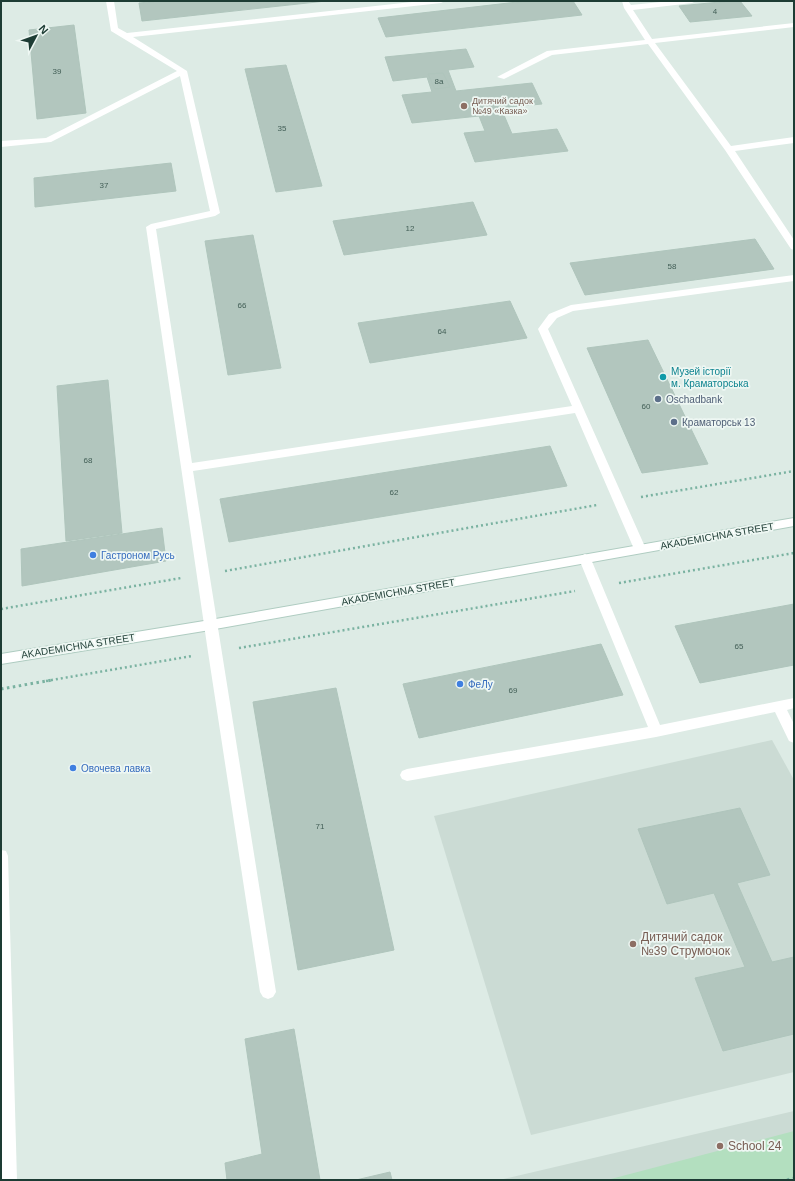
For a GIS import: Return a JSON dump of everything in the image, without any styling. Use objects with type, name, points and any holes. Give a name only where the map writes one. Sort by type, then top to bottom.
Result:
[{"type":"street","points":[[110,1],[114,29],[183,71],[215,213],[151,227],[214,652],[268,992]]},
{"type":"street","points":[[125,36],[441,1]]},
{"type":"street","points":[[692,1],[626,4],[650,42],[730,149],[794,247]]},
{"type":"street","points":[[501,77],[550,53],[794,25]]},
{"type":"street","points":[[1,144],[48,140],[183,71]]},
{"type":"street","points":[[730,149],[794,140]]},
{"type":"street","points":[[640,549],[543,329],[553,316],[571,308],[794,278]]},
{"type":"street","points":[[187,468],[578,410]]},
{"type":"street","name":"AKADEMICHNA STREET","points":[[1,658],[210,625],[794,522]]},
{"type":"street","points":[[585,559],[656,731]]},
{"type":"street","points":[[407,775],[656,731],[794,703]]},
{"type":"street","points":[[778,706],[794,738]]},
{"type":"street","points":[[1,856],[9,1180]]},
{"type":"path","points":[[1,609],[794,471]]},
{"type":"path","points":[[1,689],[794,553]]},
{"type":"path","points":[[787,1180],[794,1178]]},
{"type":"shaded area","name":"Дитячий садок №39 Струмочок","points":[[772,740],[794,780],[794,1072],[531,1135],[434,816]]},
{"type":"shaded area","name":"School 24","points":[[794,1111],[794,1180],[499,1180]]},
{"type":"green space","points":[[794,1131],[794,1180],[607,1180]]},
{"type":"building","points":[[159,1],[326,1],[142,21],[139,3]]},
{"type":"building","points":[[526,1],[573,1],[582,15],[386,37],[378,18]]},
{"type":"building","points":[[740,1],[752,16],[690,22],[679,6]]},
{"type":"building","points":[[74,25],[86,113],[37,119],[29,30]]},
{"type":"building","name":"Дитячий садок №49 «Казка»","points":[[466,49],[474,67],[448,70],[456,91],[532,83],[542,104],[501,108],[512,134],[557,129],[568,151],[475,162],[464,133],[485,131],[479,116],[412,123],[402,95],[432,92],[427,77],[393,81],[385,57]]},
{"type":"building","points":[[286,65],[322,186],[276,192],[245,69]]},
{"type":"building","points":[[443,73],[450,87],[435,89],[428,74]]},
{"type":"building","points":[[171,163],[176,191],[35,207],[34,178]]},
{"type":"building","points":[[473,202],[487,235],[344,255],[333,221]]},
{"type":"building","points":[[253,235],[281,368],[228,375],[205,241]]},
{"type":"building","points":[[755,239],[774,269],[585,295],[570,263]]},
{"type":"building","points":[[510,301],[527,338],[370,363],[358,323]]},
{"type":"building","points":[[648,340],[708,464],[642,473],[587,348]]},
{"type":"building","points":[[108,380],[122,533],[66,541],[57,386]]},
{"type":"building","points":[[550,446],[567,486],[229,542],[220,499]]},
{"type":"building","name":"Гастроном Русь","points":[[162,528],[166,561],[22,586],[21,549]]},
{"type":"building","points":[[794,604],[794,665],[700,683],[675,626]]},
{"type":"building","points":[[601,644],[623,695],[419,738],[403,684]]},
{"type":"building","points":[[336,688],[394,950],[298,970],[253,702]]},
{"type":"building","points":[[740,808],[770,875],[737,883],[772,962],[794,957],[794,1034],[723,1051],[695,978],[745,967],[714,893],[667,904],[638,829]]},
{"type":"building","points":[[294,1029],[320,1180],[227,1180],[225,1163],[262,1154],[245,1039]]},
{"type":"building","points":[[390,1172],[392,1180],[356,1180]]},
{"type":"place","name":"Дитячий садок №49 «Казка»","points":[[464,106]]},
{"type":"place","name":"Музей історії м. Краматорська","points":[[663,377]]},
{"type":"place","name":"Oschadbank","points":[[658,399]]},
{"type":"place","name":"Краматорськ 13","points":[[674,422]]},
{"type":"place","name":"Гастроном Русь","points":[[93,555]]},
{"type":"place","name":"ФеЛу","points":[[460,684]]},
{"type":"place","name":"Овочева лавка","points":[[73,768]]},
{"type":"place","name":"Дитячий садок №39 Струмочок","points":[[633,944]]},
{"type":"place","name":"School 24","points":[[720,1146]]}]
